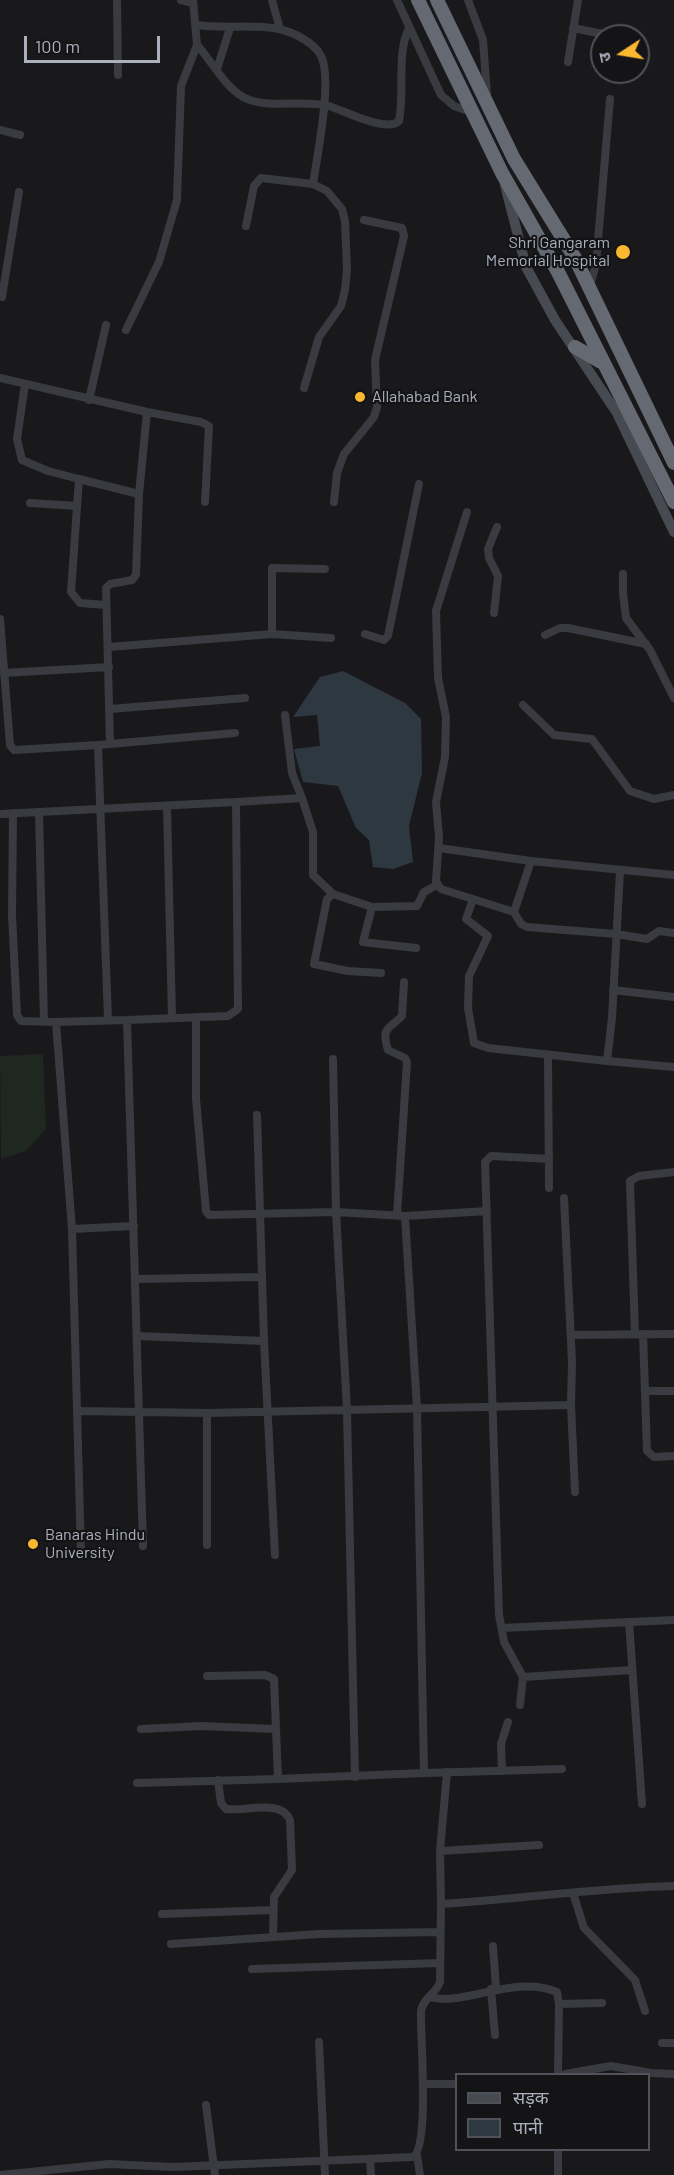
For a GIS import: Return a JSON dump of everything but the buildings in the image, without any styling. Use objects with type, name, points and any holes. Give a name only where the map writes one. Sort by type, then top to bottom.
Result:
[{"type":"highway","points":[[418,0],[502,173],[558,272],[601,362],[674,502]]},
{"type":"highway","points":[[437,0],[514,159],[575,258],[674,463]]},
{"type":"highway","points":[[575,347],[601,362]]},
{"type":"street","points":[[117,0],[118,75]]},
{"type":"street","points":[[126,330],[167,241],[177,200],[181,86],[197,45],[193,1],[181,0]]},
{"type":"street","points":[[273,0],[280,29]]},
{"type":"street","points":[[397,0],[441,95],[454,106],[471,112]]},
{"type":"street","points":[[468,0],[483,40],[488,108]]},
{"type":"street","points":[[568,62],[578,0]]},
{"type":"street","points":[[196,25],[280,29],[298,36],[319,52],[323,58],[323,105],[313,184]]},
{"type":"street","points":[[217,69],[230,28]]},
{"type":"street","points":[[197,45],[235,92],[244,98],[323,105],[367,120],[396,124],[399,121],[402,104],[402,49],[409,28]]},
{"type":"street","points":[[573,28],[590,31]]},
{"type":"street","points":[[589,290],[596,264],[610,99]]},
{"type":"street","points":[[0,130],[20,135]]},
{"type":"street","points":[[502,173],[526,267],[555,320],[617,413],[674,532]]},
{"type":"street","points":[[246,226],[256,181],[267,177],[313,184],[327,191],[342,210],[347,269],[341,306],[319,337],[304,388]]},
{"type":"street","points":[[2,297],[19,192]]},
{"type":"street","points":[[334,502],[337,473],[344,454],[374,417],[377,407],[375,360],[404,236],[402,228],[364,220]]},
{"type":"street","points":[[88,400],[106,325]]},
{"type":"street","points":[[0,378],[88,400],[201,422],[209,426],[205,502]]},
{"type":"street","points":[[25,384],[17,440],[22,460],[48,471],[139,494]]},
{"type":"street","points":[[110,744],[106,588],[110,584],[132,580],[136,575],[139,494],[147,412]]},
{"type":"street","points":[[79,480],[71,592],[80,603],[106,605]]},
{"type":"street","points":[[365,634],[384,640],[388,636],[419,484]]},
{"type":"street","points":[[30,503],[76,506]]},
{"type":"street","points":[[437,885],[439,848],[436,802],[444,757],[446,717],[438,678],[436,611],[467,512]]},
{"type":"street","points":[[494,613],[498,576],[489,558],[488,549],[497,527]]},
{"type":"street","points":[[272,634],[272,568],[325,569]]},
{"type":"street","points":[[623,574],[622,593],[627,618],[646,644],[674,698]]},
{"type":"street","points":[[0,619],[10,745],[14,750],[235,733]]},
{"type":"street","points":[[546,635],[560,628],[568,628],[646,644]]},
{"type":"street","points":[[109,647],[272,634],[331,638]]},
{"type":"street","points":[[4,673],[109,667]]},
{"type":"street","points":[[110,709],[245,698]]},
{"type":"street","points":[[523,705],[554,735],[592,739],[630,791],[654,799],[674,795]]},
{"type":"street","points":[[285,715],[289,758],[313,832],[313,875],[333,894],[372,907],[417,906],[424,892],[437,885]]},
{"type":"street","points":[[98,745],[108,1019]]},
{"type":"street","points":[[0,814],[302,798]]},
{"type":"street","points":[[13,813],[12,915],[17,1016],[21,1022],[228,1016],[238,1009],[236,802]]},
{"type":"street","points":[[167,806],[172,1018]]},
{"type":"street","points":[[39,812],[44,1022]]},
{"type":"street","points":[[439,848],[531,861],[674,875]]},
{"type":"street","points":[[514,912],[531,861]]},
{"type":"street","points":[[607,1061],[620,870]]},
{"type":"street","points":[[437,885],[514,912],[521,924],[527,927],[616,934],[647,939],[659,931],[674,933]]},
{"type":"street","points":[[333,894],[327,899],[314,964],[348,971],[381,973]]},
{"type":"street","points":[[472,899],[466,919],[488,936],[469,976],[468,1008],[474,1043],[480,1047],[548,1056],[674,1066]]},
{"type":"street","points":[[372,907],[363,942],[416,948]]},
{"type":"street","points":[[404,982],[402,1016],[389,1024],[385,1032],[388,1050],[407,1062],[401,1215],[417,1408],[424,1773]]},
{"type":"street","points":[[613,990],[674,998]]},
{"type":"street","points":[[196,1017],[196,1099],[206,1211],[209,1215],[336,1212],[401,1215],[487,1211]]},
{"type":"street","points":[[127,1020],[143,1546]]},
{"type":"street","points":[[56,1022],[72,1229],[81,1554]]},
{"type":"street","points":[[548,1056],[549,1188]]},
{"type":"street","points":[[333,1059],[336,1212],[347,1410],[355,1777]]},
{"type":"street","points":[[257,1115],[264,1341],[275,1555]]},
{"type":"street","points":[[520,1705],[523,1677],[510,1657],[502,1628],[493,1408],[487,1158],[492,1155],[549,1159]]},
{"type":"street","points":[[674,1172],[635,1177],[629,1184],[645,1391],[647,1451],[654,1457],[674,1456]]},
{"type":"street","points":[[564,1198],[571,1335],[575,1492]]},
{"type":"street","points":[[72,1229],[134,1226]]},
{"type":"street","points":[[135,1279],[262,1277]]},
{"type":"street","points":[[571,1335],[674,1334]]},
{"type":"street","points":[[137,1336],[264,1341]]},
{"type":"street","points":[[645,1391],[674,1391]]},
{"type":"street","points":[[78,1411],[207,1413],[571,1405]]},
{"type":"street","points":[[207,1413],[207,1545]]},
{"type":"street","points":[[502,1628],[674,1620]]},
{"type":"street","points":[[629,1622],[642,1804]]},
{"type":"street","points":[[523,1677],[632,1670]]},
{"type":"street","points":[[207,1676],[270,1676],[275,1686],[278,1779]]},
{"type":"street","points":[[502,1771],[501,1744],[508,1722]]},
{"type":"street","points":[[141,1729],[201,1726],[276,1729]]},
{"type":"street","points":[[137,1784],[562,1769]]},
{"type":"street","points":[[420,2175],[417,2155],[420,2147],[423,2084],[421,2011],[423,2003],[439,1986],[440,1851],[447,1772]]},
{"type":"street","points":[[218,1780],[221,1803],[226,1809],[279,1808],[287,1813],[292,1870],[277,1891],[273,1910],[273,1937]]},
{"type":"street","points":[[440,1851],[539,1845]]},
{"type":"street","points":[[441,1904],[573,1893],[616,1887],[674,1886]]},
{"type":"street","points":[[573,1893],[584,1928],[635,1980],[645,2011]]},
{"type":"street","points":[[162,1914],[273,1910]]},
{"type":"street","points":[[171,1944],[273,1937],[440,1932]]},
{"type":"street","points":[[493,1946],[495,2036]]},
{"type":"street","points":[[252,1969],[440,1963]]},
{"type":"street","points":[[430,1996],[444,1999],[515,1987],[554,1990],[560,2004],[558,2073]]},
{"type":"street","points":[[560,2004],[602,2003]]},
{"type":"street","points":[[319,2043],[325,2175]]},
{"type":"street","points":[[662,2043],[674,2043]]},
{"type":"street","points":[[571,2073],[611,2066],[651,2073],[674,2074]]},
{"type":"street","points":[[423,2084],[455,2085]]},
{"type":"street","points":[[206,2105],[215,2175]]},
{"type":"street","points":[[558,2151],[558,2175]]},
{"type":"street","points":[[0,2175],[109,2164],[173,2167],[417,2155]]},
{"type":"street","points":[[370,2159],[371,2175]]},
{"type":"shaded area","points":[[43,1054],[46,1129],[26,1151],[1,1159],[0,1056]]},
{"type":"water","points":[[343,671],[405,703],[421,719],[422,773],[409,826],[413,862],[393,869],[373,867],[369,840],[356,828],[338,786],[303,782],[294,749],[320,746],[317,715],[293,717],[320,677]]},
{"type":"place","name":"Shri Gangaram Memorial Hospital","points":[[623,252]]},
{"type":"place","name":"Allahabad Bank","points":[[360,397]]},
{"type":"place","name":"Banaras Hindu University","points":[[33,1544]]}]
